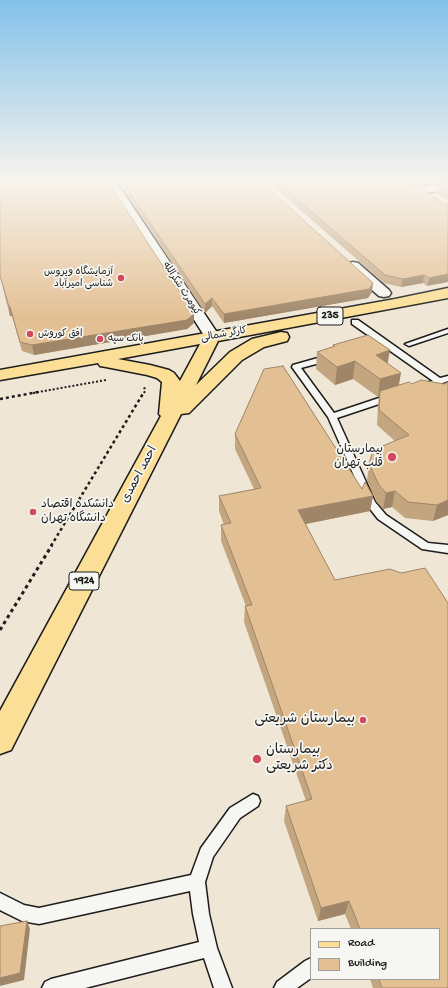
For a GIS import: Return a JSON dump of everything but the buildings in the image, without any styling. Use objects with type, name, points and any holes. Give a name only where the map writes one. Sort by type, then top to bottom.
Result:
[{"type":"main road","name":"کارگر شمالی","points":[[0,375],[448,293]]},
{"type":"main road","name":"کارگر شمالی","points":[[168,423],[236,356],[248,348],[266,340],[448,303]]},
{"type":"main road","name":"احمد احمدی","points":[[0,740],[212,337]]},
{"type":"main road","points":[[91,359],[150,370],[168,377],[171,382],[171,391],[168,423]]},
{"type":"street","name":"کیومرث شکرالله","points":[[140,226],[212,337]]},
{"type":"street","points":[[344,257],[384,293]]},
{"type":"lane","points":[[355,322],[439,382]]},
{"type":"lane","points":[[409,344],[448,330]]},
{"type":"lane","points":[[369,347],[384,343]]},
{"type":"lane","points":[[340,355],[296,367],[332,417],[370,503],[382,517],[426,546],[448,549]]},
{"type":"lane","points":[[418,389],[448,378]]},
{"type":"lane","points":[[332,417],[396,396]]},
{"type":"lane","points":[[223,988],[209,948],[201,914],[197,882],[206,853],[235,813],[253,801]]},
{"type":"lane","points":[[0,901],[22,913],[39,916],[197,882]]},
{"type":"lane","points":[[51,988],[209,948]]},
{"type":"lane","points":[[283,988],[310,968]]},
{"type":"path","points":[[0,399],[113,379]]},
{"type":"path","points":[[0,630],[145,392],[144,386],[139,381]]},
{"type":"place","name":"آزمایشگاه ویروس شناسی امیرآباد","points":[[121,278]]},
{"type":"place","name":"افق کوروش","points":[[30,334]]},
{"type":"place","name":"بانک سپه","points":[[100,339]]},
{"type":"place","name":"بیمارستان قلب تهران","points":[[392,457]]},
{"type":"place","name":"دانشکده اقتصاد دانشگاه تهران","points":[[33,512]]},
{"type":"place","name":"بیمارستان شریعتی","points":[[363,720]]},
{"type":"place","name":"بیمارستان دکتر شریعتی","points":[[257,759]]}]
